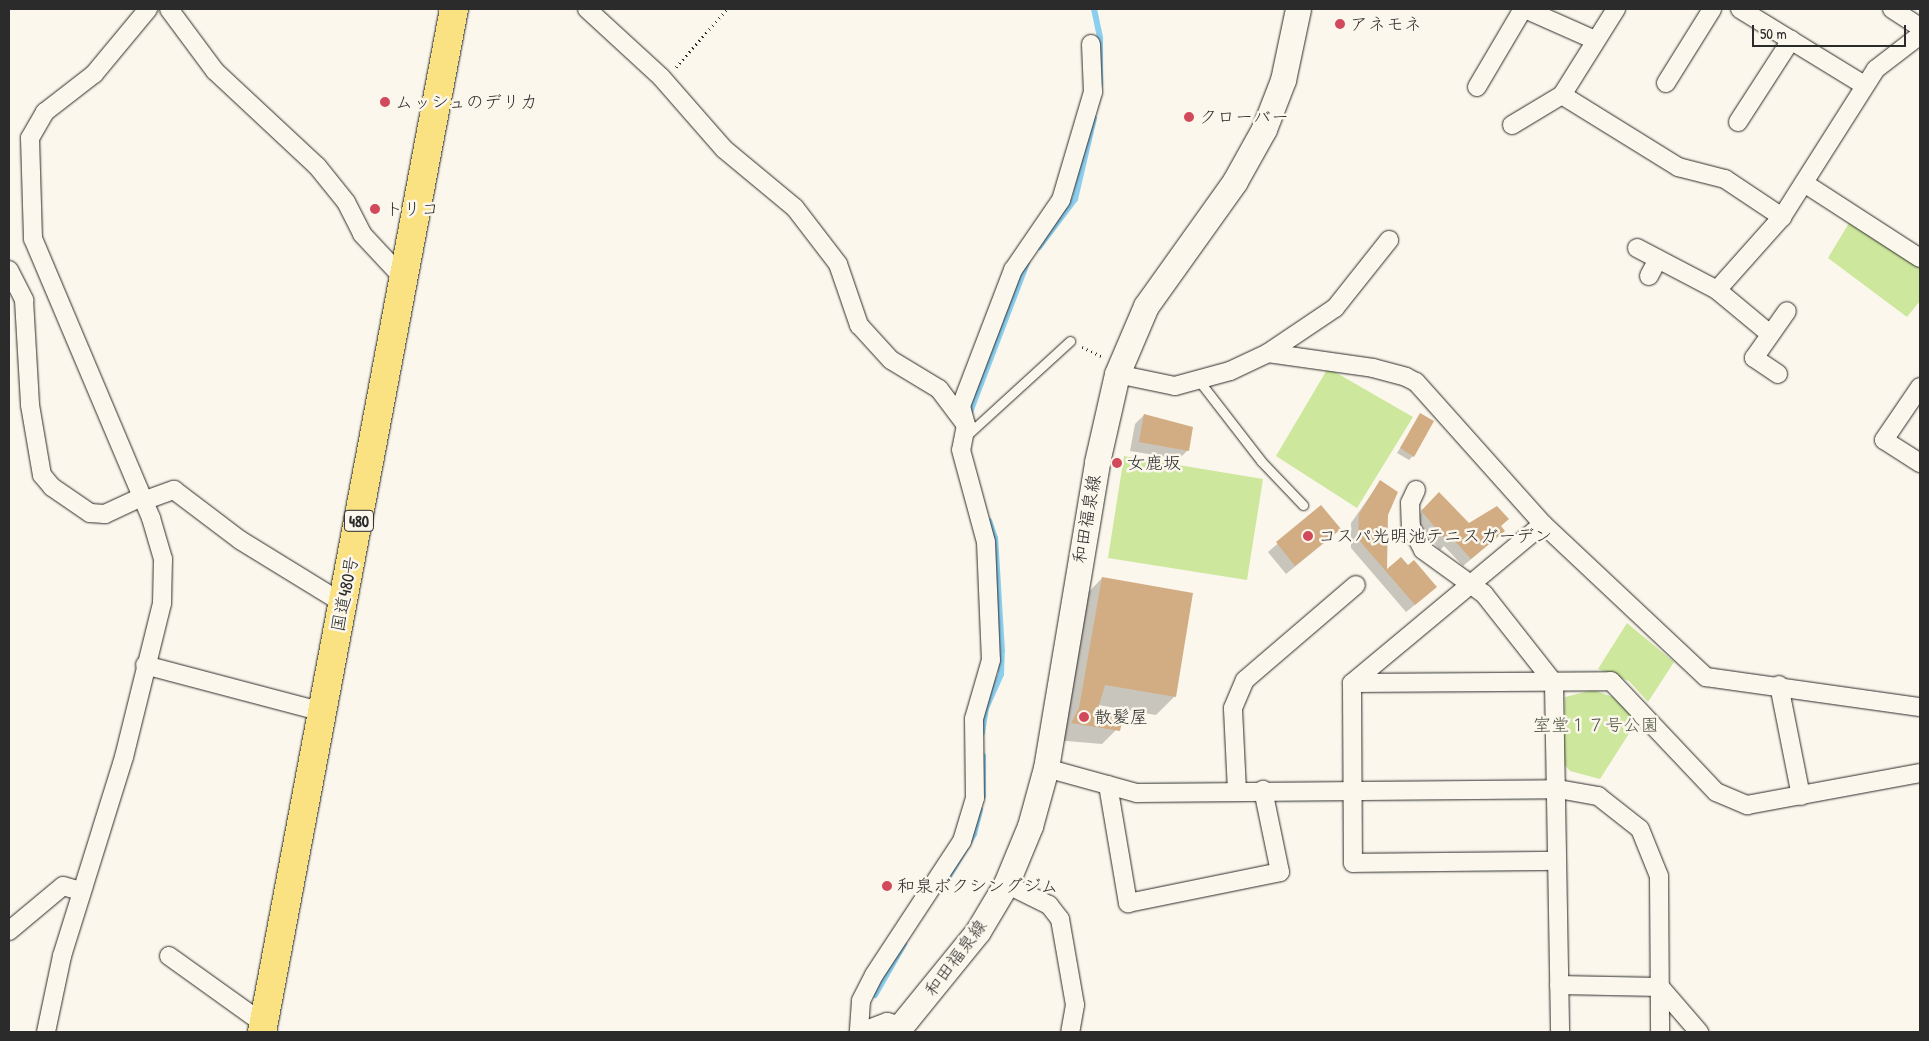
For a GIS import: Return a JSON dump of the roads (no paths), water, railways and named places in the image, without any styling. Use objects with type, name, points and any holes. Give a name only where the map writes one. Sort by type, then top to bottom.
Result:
[{"type":"highway","name":"国道480号","points":[[263,1028],[454,9]]},
{"type":"main road","name":"和田福泉線","points":[[898,1029],[946,976],[1006,884],[1030,826],[1046,768],[1113,367],[1146,306],[1235,180],[1264,129],[1283,80],[1298,9]]},
{"type":"street","points":[[46,1032],[80,891],[124,757],[162,603],[163,559],[142,499],[33,240],[30,138],[45,112],[94,74],[148,9]]},
{"type":"street","points":[[169,9],[215,72],[316,166],[346,202],[362,234],[404,279]]},
{"type":"street","points":[[587,9],[664,81],[724,149],[795,208],[826,244],[838,264],[859,325],[880,349],[939,389],[965,431]]},
{"type":"street","points":[[1477,86],[1524,9],[1595,40]]},
{"type":"street","points":[[1512,125],[1562,95],[1616,9]]},
{"type":"street","points":[[1666,83],[1712,9]]},
{"type":"street","points":[[1740,9],[1864,85]]},
{"type":"street","points":[[1892,9],[1920,27]]},
{"type":"street","points":[[1717,290],[1782,216],[1876,69],[1920,35]]},
{"type":"street","points":[[1738,122],[1791,40]]},
{"type":"street","points":[[898,1029],[887,1022],[860,1032],[862,1001],[874,975],[962,841],[975,798],[974,719],[991,660],[986,542],[961,450],[965,431],[961,406],[1013,270],[1061,200],[1094,92],[1092,44]]},
{"type":"street","points":[[1562,95],[1678,167],[1725,179],[1782,216]]},
{"type":"street","points":[[1804,183],[1920,258]]},
{"type":"street","points":[[1113,367],[1175,386],[1200,382],[1268,353],[1335,308],[1389,240]]},
{"type":"street","points":[[1637,248],[1717,290],[1770,334]]},
{"type":"street","points":[[1649,276],[1658,259]]},
{"type":"street","points":[[9,270],[24,300],[30,405],[42,475],[52,487],[90,513],[106,514],[142,499],[174,490],[240,540],[344,604]]},
{"type":"street","points":[[1778,374],[1754,358],[1786,311]]},
{"type":"street","points":[[1268,353],[1373,368],[1416,382],[1543,524],[1706,677],[1920,707]]},
{"type":"street","points":[[1920,388],[1884,440],[1920,463]]},
{"type":"street","points":[[1416,490],[1410,503],[1416,540],[1423,550],[1484,594],[1554,683],[1558,789],[1556,862],[1560,1032]]},
{"type":"street","points":[[1543,524],[1469,583],[1352,683],[1353,863],[1556,862]]},
{"type":"street","points":[[1236,791],[1233,708],[1245,680],[1356,585]]},
{"type":"street","points":[[145,666],[323,712]]},
{"type":"street","points":[[1352,683],[1611,682],[1716,792],[1730,801],[1747,805],[1920,773]]},
{"type":"street","points":[[1779,686],[1801,796]]},
{"type":"street","points":[[1046,768],[1137,793],[1263,790],[1558,789],[1579,790],[1615,805],[1648,843],[1660,876],[1660,1032]]},
{"type":"street","points":[[1108,785],[1128,903],[1280,872],[1263,790]]},
{"type":"street","points":[[1006,884],[1049,905],[1060,919],[1075,1005],[1070,1032]]},
{"type":"street","points":[[9,931],[62,886],[80,891]]},
{"type":"street","points":[[170,956],[263,1028]]},
{"type":"street","points":[[1559,985],[1660,987],[1699,1032]]},
{"type":"lane","points":[[965,431],[1070,341]]},
{"type":"lane","points":[[1200,382],[1261,461],[1303,506]]},
{"type":"waterway","points":[[1094,9],[1100,38],[1100,84]]},
{"type":"waterway","points":[[1039,247],[1075,199],[1094,118]]},
{"type":"waterway","points":[[969,415],[1027,263]]},
{"type":"waterway","points":[[982,733],[986,708],[1001,674],[1002,651],[995,538],[989,521]]},
{"type":"waterway","points":[[983,756],[983,796]]},
{"type":"waterway","points":[[942,888],[974,834],[980,810]]},
{"type":"waterway","points":[[875,995],[904,944]]},
{"type":"place","name":"アネモネ","points":[[1340,24]]},
{"type":"place","name":"ムッシュのデリカ","points":[[385,102]]},
{"type":"place","name":"クローバー","points":[[1189,117]]},
{"type":"place","name":"トリコ","points":[[375,209]]},
{"type":"place","name":"女鹿坂","points":[[1117,463]]},
{"type":"place","name":"コスパ光明池テニスガーデン","points":[[1308,536]]},
{"type":"place","name":"散髪屋","points":[[1084,717]]},
{"type":"place","name":"和泉ボクシングジム","points":[[887,886]]},
{"type":"park label","name":"室堂１７号公園","points":[[1596,725]]}]
